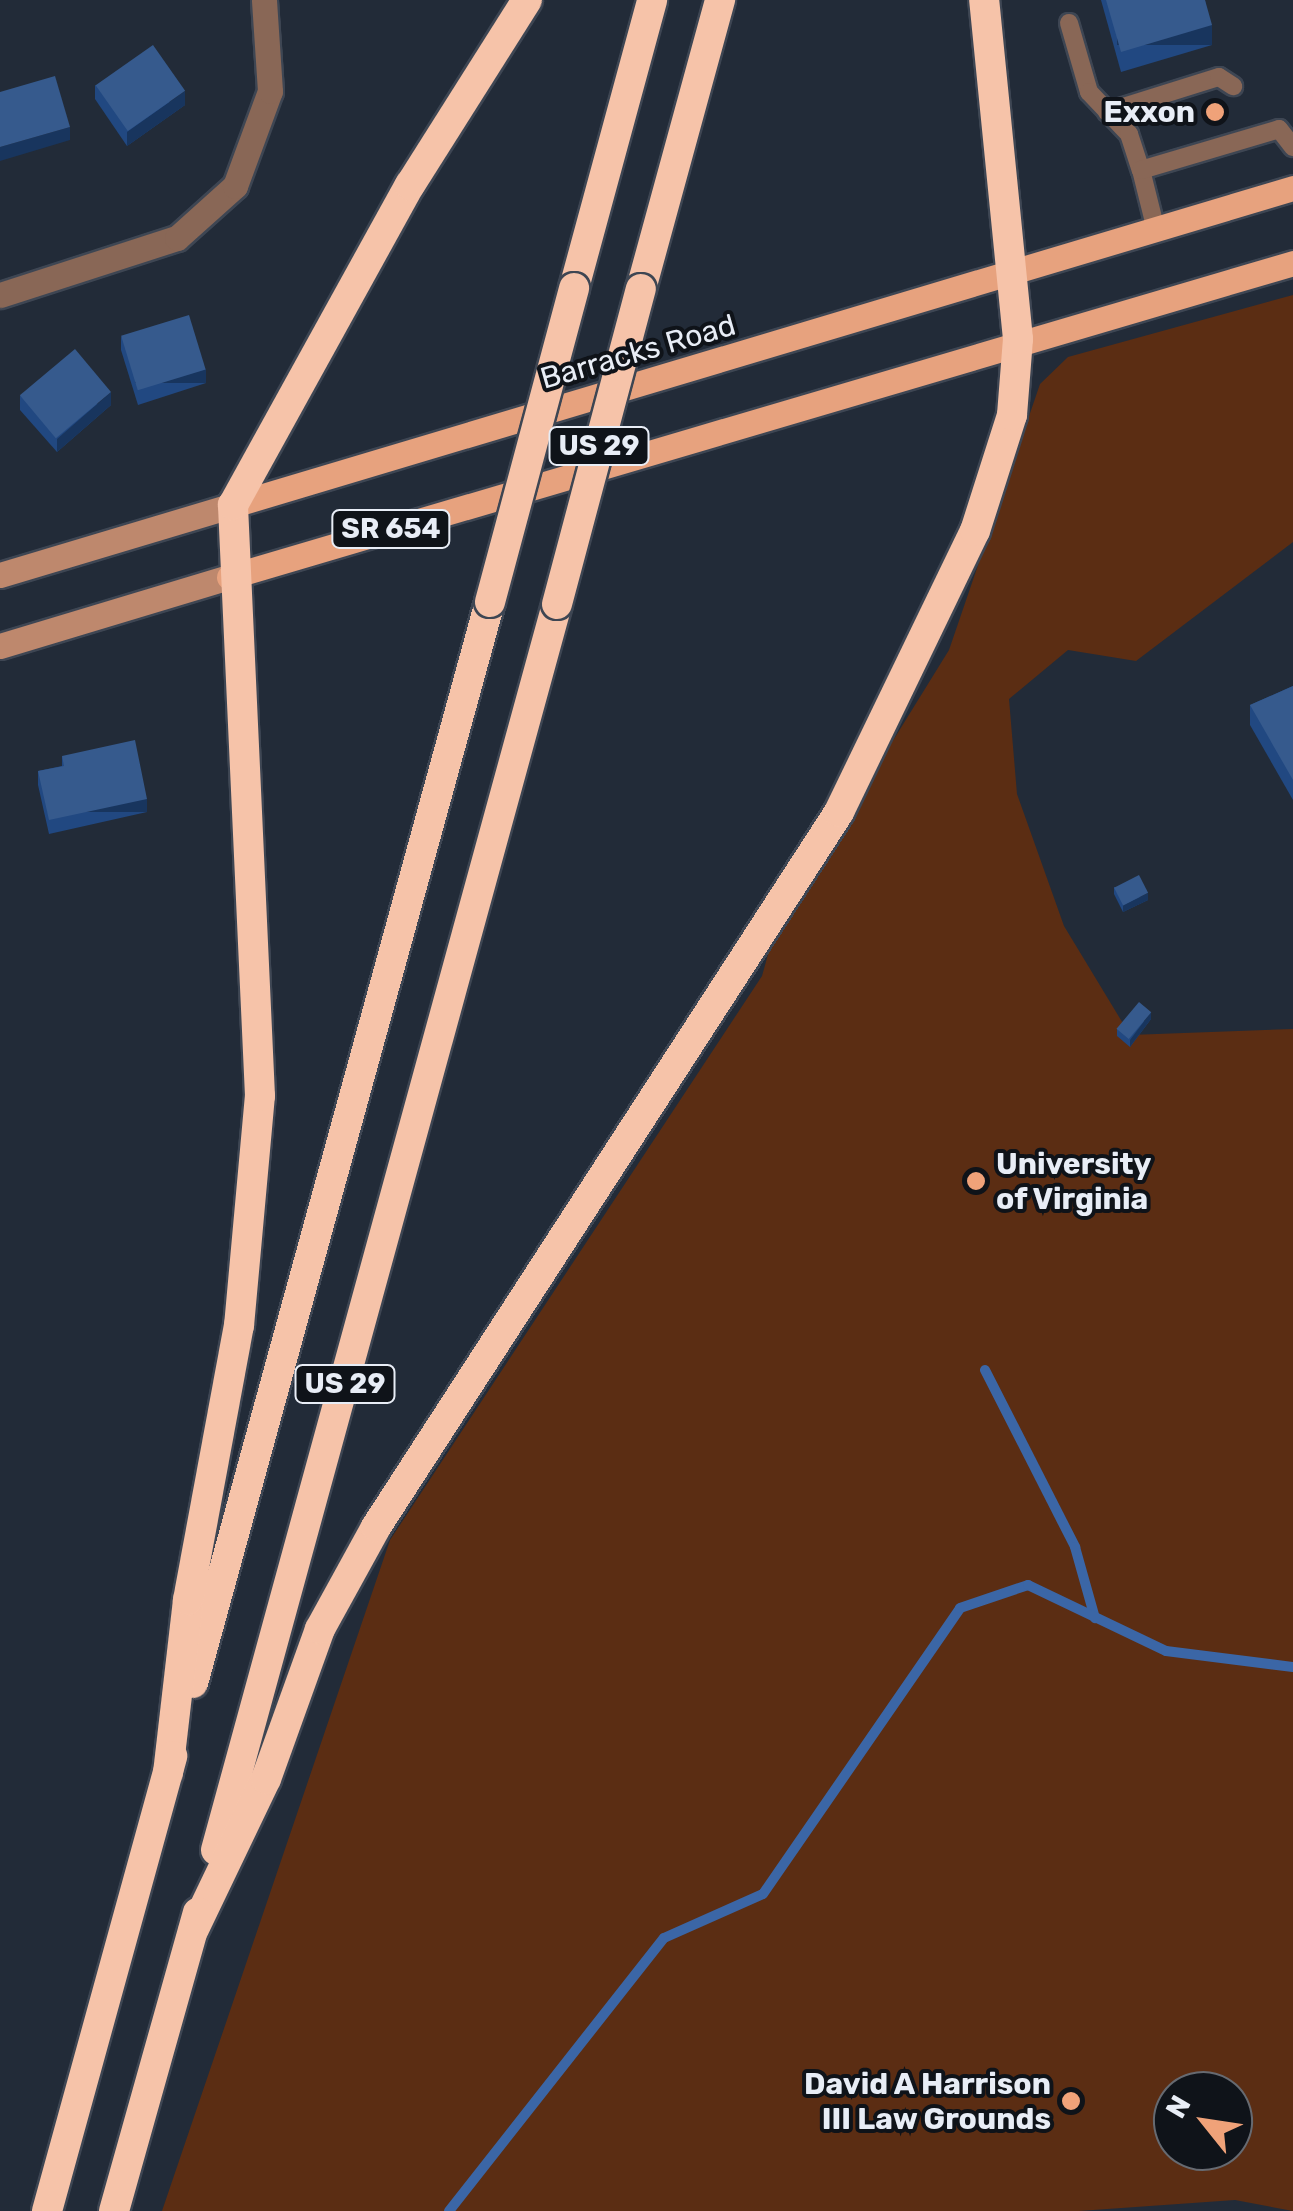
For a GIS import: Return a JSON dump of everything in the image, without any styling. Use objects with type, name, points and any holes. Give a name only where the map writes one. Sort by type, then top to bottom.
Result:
[{"type":"highway","points":[[168,1773],[256,1170],[256,890],[229,578],[233,505],[410,186],[527,0]]},
{"type":"highway","name":"US 29","points":[[47,2211],[652,0]]},
{"type":"highway","name":"US 29","points":[[114,2211],[720,0]]},
{"type":"highway","points":[[194,1930],[266,1779],[320,1629],[376,1526],[828,829],[902,691],[974,530],[1012,415],[1018,339],[1018,271],[984,0]]},
{"type":"main road","name":"Barracks Road","points":[[0,575],[1293,188]]},
{"type":"main road","points":[[1018,339],[1293,263]]},
{"type":"main road","name":"SR 654","points":[[0,646],[1018,339]]},
{"type":"street","points":[[0,295],[177,238],[235,186],[270,91],[264,0]]},
{"type":"lane","points":[[1069,24],[1089,92],[1129,134],[1156,230]]},
{"type":"lane","points":[[1107,112],[1167,100],[1220,78],[1234,86]]},
{"type":"lane","points":[[1141,170],[1222,146],[1273,122],[1293,147]]},
{"type":"lane","points":[[1207,133],[1222,146]]},
{"type":"shaded area","name":"University of Virginia","points":[[1293,295],[1293,542],[1136,661],[1068,650],[1009,699],[1017,794],[1064,926],[1130,1035],[1293,1029],[1293,2211],[1235,2200],[1079,2211],[162,2211],[390,1540],[762,976],[774,933],[949,650],[1040,384],[1068,357]]},
{"type":"building","points":[[1106,0],[1205,0],[1212,25],[1121,52]]},
{"type":"building","points":[[153,45],[185,91],[128,131],[96,85]]},
{"type":"building","points":[[55,76],[70,127],[0,147],[0,92]]},
{"type":"building","points":[[189,315],[206,370],[138,390],[121,336]]},
{"type":"building","points":[[75,349],[111,392],[56,438],[20,395]]},
{"type":"building","points":[[1293,686],[1293,780],[1250,705]]},
{"type":"building","points":[[135,740],[147,799],[49,820],[38,771],[64,766],[62,756]]},
{"type":"building","points":[[1139,875],[1148,893],[1123,906],[1114,888]]},
{"type":"building","points":[[1139,1002],[1151,1012],[1129,1039],[1117,1029]]},
{"type":"waterway","points":[[985,1370],[1075,1547],[1095,1618]]},
{"type":"waterway","points":[[449,2211],[664,1938],[763,1894],[960,1608],[1028,1585],[1166,1651],[1293,1667]]},
{"type":"place","name":"Exxon","points":[[1215,112]]},
{"type":"place","name":"University of Virginia","points":[[976,1181]]},
{"type":"place","name":"David A Harrison III Law Grounds","points":[[1071,2101]]}]
